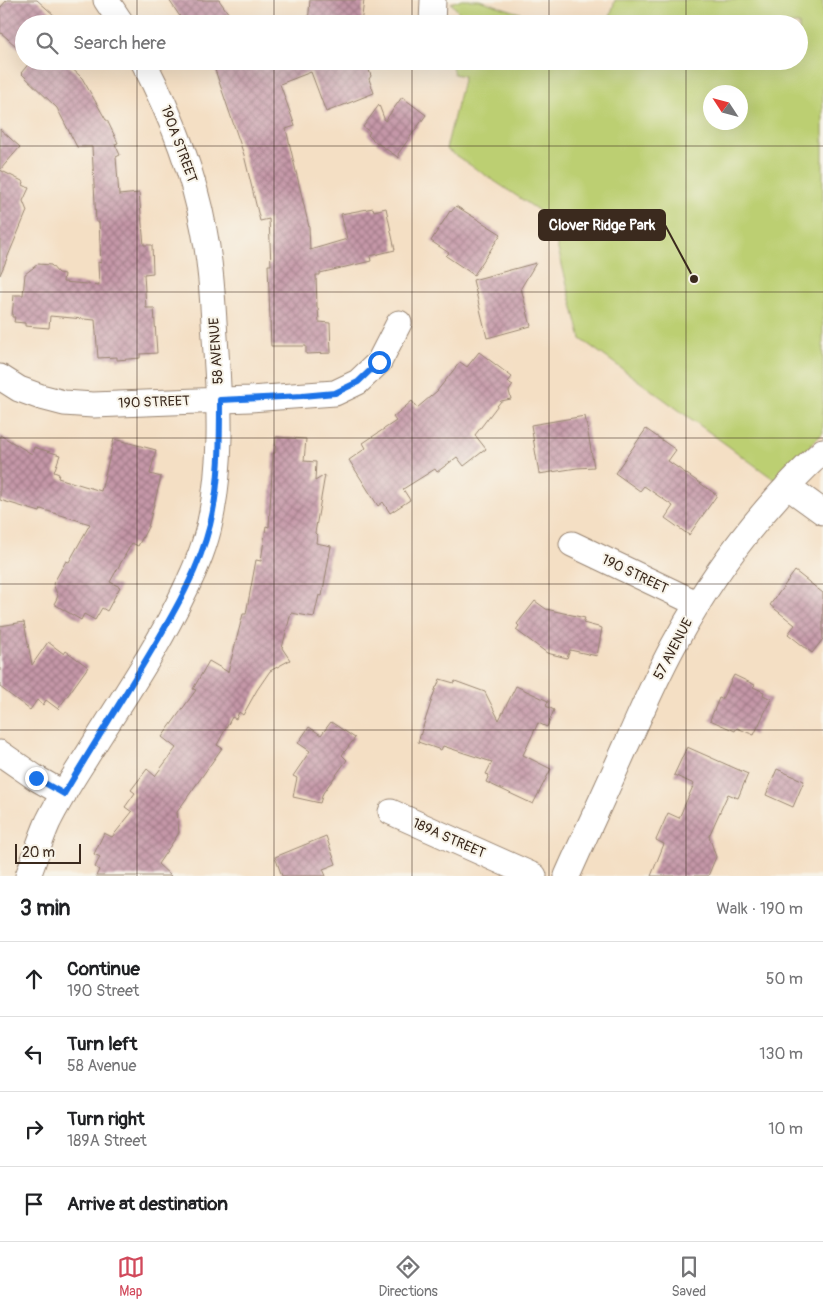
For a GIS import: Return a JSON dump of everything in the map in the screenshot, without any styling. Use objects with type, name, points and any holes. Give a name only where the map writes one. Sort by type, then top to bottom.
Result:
[{"type":"street","points":[[106,0],[116,15]]},
{"type":"street","points":[[432,15],[433,0]]},
{"type":"street","name":"190A STREET","points":[[148,70],[171,117],[195,189],[204,230]]},
{"type":"street","name":"58 AVENUE","points":[[28,876],[48,822],[164,629],[200,558],[210,524],[217,479],[220,400],[210,274],[204,230]]},
{"type":"street","name":"190 STREET","points":[[0,377],[19,389],[41,398],[64,403],[93,405],[335,393],[358,382],[379,362],[399,323]]},
{"type":"street","name":"57 AVENUE","points":[[567,876],[657,677],[698,604],[729,558],[787,486],[823,451]]},
{"type":"street","points":[[787,486],[823,512]]},
{"type":"street","name":"190 STREET","points":[[572,544],[698,604]]},
{"type":"street","points":[[0,753],[36,778],[64,794]]},
{"type":"street","name":"189A STREET","points":[[391,812],[534,876]]},
{"type":"green space","points":[[460,0],[479,0],[526,15],[461,15],[451,3]]},
{"type":"green space","points":[[615,0],[823,0],[823,433],[775,480],[581,339],[550,218],[446,149],[464,76],[454,74],[453,70],[808,70],[808,15],[611,15]]},
{"type":"building","points":[[7,0],[37,0],[54,15],[15,15],[15,45],[0,32],[0,8]]},
{"type":"building","points":[[169,0],[219,0],[230,15],[179,15]]},
{"type":"building","points":[[310,0],[364,0],[362,15],[309,15]]},
{"type":"building","points":[[24,70],[74,70],[82,78],[107,120],[118,143],[115,144],[120,155],[116,157],[119,195],[139,193],[144,245],[152,245],[153,273],[144,274],[146,308],[154,308],[157,353],[140,354],[140,358],[117,360],[117,357],[98,358],[95,320],[50,316],[49,328],[25,326],[25,323],[14,322],[15,317],[12,317],[14,295],[23,295],[25,274],[38,264],[51,265],[58,273],[64,274],[63,282],[99,285],[98,262],[101,263],[99,222],[96,222],[92,147],[77,147],[57,108],[21,73]]},
{"type":"building","points":[[215,70],[369,70],[371,76],[369,79],[374,93],[326,112],[311,72],[280,84],[295,126],[286,129],[309,227],[310,250],[347,239],[341,214],[373,208],[374,211],[386,208],[395,250],[370,256],[371,261],[316,275],[319,322],[330,323],[331,353],[306,354],[306,346],[271,346],[268,265],[271,265],[269,219],[260,221],[244,155]]},
{"type":"building","points":[[402,97],[426,115],[398,154],[399,158],[373,140],[368,135],[370,132],[363,127],[379,105],[385,121]]},
{"type":"building","points":[[0,129],[20,147],[0,170]]},
{"type":"building","points":[[0,170],[24,182],[23,185],[29,188],[23,201],[27,211],[0,275]]},
{"type":"building","points":[[456,206],[501,234],[474,275],[446,256],[449,253],[431,241],[450,211]]},
{"type":"building","points":[[536,263],[521,288],[531,326],[487,338],[473,280]]},
{"type":"building","points":[[479,352],[512,377],[508,382],[513,385],[509,391],[511,399],[501,401],[475,435],[486,449],[464,466],[457,457],[437,472],[435,469],[403,489],[410,500],[390,513],[383,502],[378,506],[349,460],[366,448],[363,443],[396,421],[393,417],[412,401],[417,408],[437,391],[460,362],[467,367]]},
{"type":"building","points":[[585,416],[594,467],[539,474],[531,425]]},
{"type":"building","points":[[646,429],[676,450],[668,461],[717,495],[689,535],[665,518],[673,506],[644,486],[640,491],[615,473]]},
{"type":"building","points":[[0,435],[32,454],[34,447],[60,455],[54,472],[59,474],[58,478],[101,491],[114,439],[156,450],[150,474],[161,477],[148,527],[138,546],[132,543],[110,582],[120,587],[107,611],[102,608],[95,620],[84,614],[81,620],[54,604],[58,596],[53,584],[66,561],[69,562],[90,524],[41,509],[40,512],[0,500]]},
{"type":"building","points":[[276,437],[306,439],[304,461],[316,462],[315,481],[325,475],[315,533],[317,535],[316,543],[331,546],[322,596],[319,595],[314,617],[291,613],[282,648],[290,660],[270,671],[243,715],[239,712],[236,719],[232,717],[217,745],[222,748],[177,812],[179,833],[158,864],[171,876],[96,876],[99,870],[95,867],[100,857],[94,854],[104,833],[112,837],[132,812],[125,807],[135,793],[131,790],[147,769],[155,776],[176,748],[162,737],[196,690],[193,689],[209,661],[228,672],[243,614],[246,614],[256,560],[261,561],[266,526],[269,527],[273,453],[275,453]]},
{"type":"building","points":[[795,571],[823,593],[823,639],[812,653],[788,634],[795,625],[770,605]]},
{"type":"building","points":[[535,601],[546,609],[585,618],[583,623],[602,628],[597,656],[570,650],[567,658],[547,653],[516,630],[519,626],[517,624]]},
{"type":"building","points":[[24,622],[32,665],[48,642],[64,654],[66,651],[88,667],[58,709],[46,700],[43,705],[37,700],[30,710],[0,687],[0,626]]},
{"type":"building","points":[[734,675],[755,685],[753,687],[764,692],[763,695],[771,699],[754,735],[737,728],[735,731],[710,720],[719,698],[722,699]]},
{"type":"building","points":[[440,679],[454,683],[455,681],[485,692],[499,720],[516,686],[548,701],[546,706],[554,710],[547,727],[538,723],[523,755],[551,769],[533,804],[486,782],[489,775],[486,774],[492,762],[443,746],[441,750],[418,742]]},
{"type":"building","points":[[331,722],[355,738],[342,755],[347,760],[323,793],[320,803],[293,797],[297,778],[293,776],[310,751],[298,743],[309,727],[321,735]]},
{"type":"building","points":[[687,747],[748,774],[738,798],[728,794],[709,836],[716,857],[708,876],[651,876],[664,844],[656,840],[668,813],[679,818],[694,784],[674,775]]},
{"type":"building","points":[[777,769],[804,781],[793,807],[766,795]]},
{"type":"building","points":[[326,836],[336,864],[323,869],[326,876],[282,876],[275,857]]},
{"type":"place","name":"Clover Ridge Park","points":[[694,279]]},
{"type":"route","points":[[36,778],[64,794],[125,696],[183,594],[200,558],[210,524],[217,479],[220,400],[335,393],[358,382],[379,362]]}]
